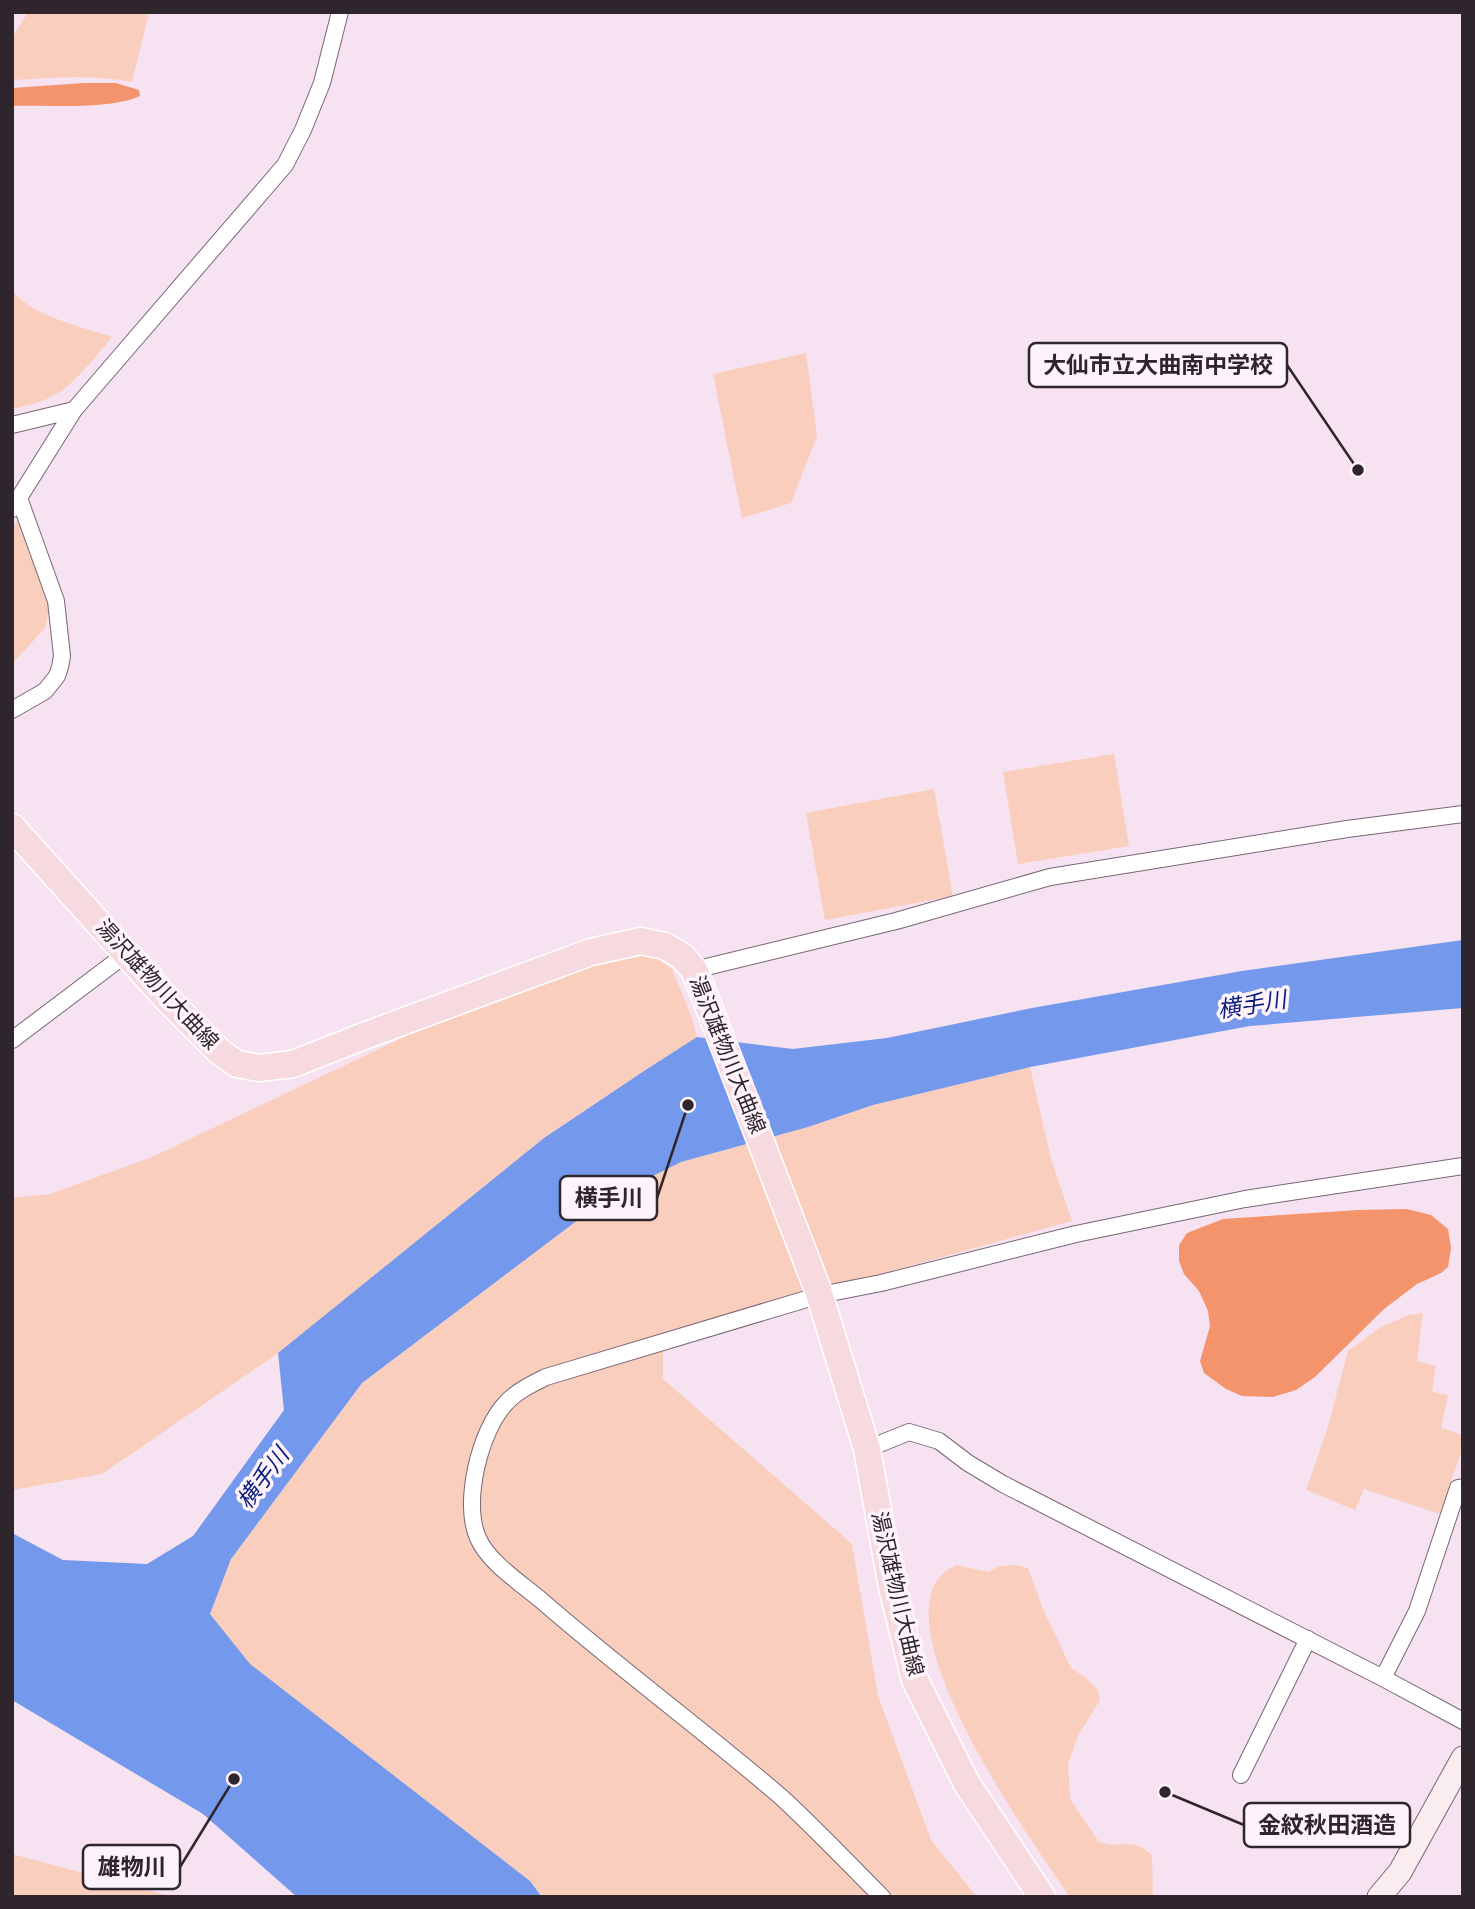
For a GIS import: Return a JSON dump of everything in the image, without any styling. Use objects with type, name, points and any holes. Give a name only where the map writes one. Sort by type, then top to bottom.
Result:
[{"type":"main road","name":"湯沢雄物川大曲線","points":[[12,827],[165,997],[220,1052],[237,1064],[260,1068],[293,1064],[591,952],[641,941],[665,946],[682,956],[699,981],[819,1292],[867,1450],[892,1587],[915,1680],[967,1784],[1042,1897]]},
{"type":"main road","points":[[1379,1897],[1401,1872],[1463,1758]]},
{"type":"street","points":[[12,710],[45,691],[57,676],[62,656],[56,601],[16,503],[74,410],[285,165],[322,83],[340,12]]},
{"type":"street","points":[[12,425],[74,410]]},
{"type":"street","points":[[699,981],[1051,877],[1348,829],[1463,814]]},
{"type":"street","points":[[12,1040],[126,954]]},
{"type":"street","points":[[882,1897],[781,1797],[576,1630],[489,1555],[477,1538],[472,1514],[473,1486],[477,1461],[486,1437],[494,1419],[506,1403],[523,1388],[546,1377],[819,1292],[881,1283],[1076,1234],[1244,1199],[1463,1166]]},
{"type":"street","points":[[867,1450],[909,1432],[939,1441],[1003,1484],[1463,1721]]},
{"type":"street","points":[[1383,1678],[1417,1611],[1458,1488],[1463,1487]]},
{"type":"street","points":[[1241,1775],[1308,1639]]},
{"type":"shaded area","points":[[28,12],[149,12],[132,82],[87,77],[12,80],[12,38]]},
{"type":"shaded area","points":[[116,83],[139,90],[140,96],[96,105],[12,106],[12,88]]},
{"type":"shaded area","points":[[12,290],[31,307],[44,314],[112,337],[67,387],[40,402],[12,409]]},
{"type":"shaded area","points":[[806,353],[817,436],[791,503],[742,518],[713,374]]},
{"type":"shaded area","points":[[19,518],[50,605],[45,628],[12,664],[12,529]]},
{"type":"shaded area","points":[[1114,754],[1129,846],[1018,864],[1003,772]]},
{"type":"shaded area","points":[[934,789],[953,896],[825,920],[806,813]]},
{"type":"shaded area","points":[[650,954],[672,969],[697,1037],[544,1138],[278,1353],[102,1474],[12,1490],[12,1198],[50,1194],[152,1157],[408,1035],[604,961]]},
{"type":"shaded area","points":[[1030,1067],[1051,1159],[1072,1221],[663,1334],[663,1379],[852,1544],[878,1696],[931,1840],[977,1897],[542,1897],[530,1881],[249,1664],[210,1614],[231,1559],[362,1383],[603,1201],[681,1162],[808,1127],[873,1105]]},
{"type":"shaded area","points":[[1407,1209],[1431,1215],[1448,1229],[1451,1248],[1448,1267],[1417,1284],[1384,1309],[1315,1377],[1296,1390],[1273,1397],[1242,1396],[1226,1389],[1204,1373],[1200,1361],[1210,1326],[1208,1311],[1199,1291],[1184,1274],[1179,1261],[1179,1245],[1187,1233],[1223,1219]]},
{"type":"shaded area","points":[[1423,1313],[1417,1361],[1436,1366],[1432,1392],[1448,1395],[1441,1428],[1463,1435],[1463,1447],[1440,1514],[1364,1489],[1355,1510],[1306,1490],[1327,1430],[1348,1351],[1381,1327],[1409,1315]]},
{"type":"shaded area","points":[[956,1565],[988,1572],[1000,1566],[1028,1568],[1043,1609],[1071,1668],[1098,1690],[1100,1700],[1078,1736],[1068,1764],[1070,1799],[1099,1842],[1139,1846],[1152,1855],[1153,1897],[1070,1897],[997,1787],[947,1688],[932,1641],[929,1602],[943,1573]]},
{"type":"shaded area","points":[[12,1854],[174,1897],[12,1897]]},
{"type":"water","points":[[1463,940],[1463,1008],[1250,1026],[1030,1067],[873,1105],[808,1127],[681,1162],[603,1201],[362,1383],[231,1559],[210,1614],[250,1664],[530,1881],[542,1897],[297,1897],[203,1814],[12,1700],[12,1533],[63,1560],[147,1564],[193,1536],[284,1410],[278,1353],[544,1138],[697,1037],[793,1049],[887,1038],[1032,1008],[1242,971]]},
{"type":"place","name":"大仙市立大曲南中学校","points":[[1358,470]]},
{"type":"place","name":"横手川","points":[[688,1105]]},
{"type":"place","name":"雄物川","points":[[234,1779]]},
{"type":"place","name":"金紋秋田酒造","points":[[1165,1792]]}]
